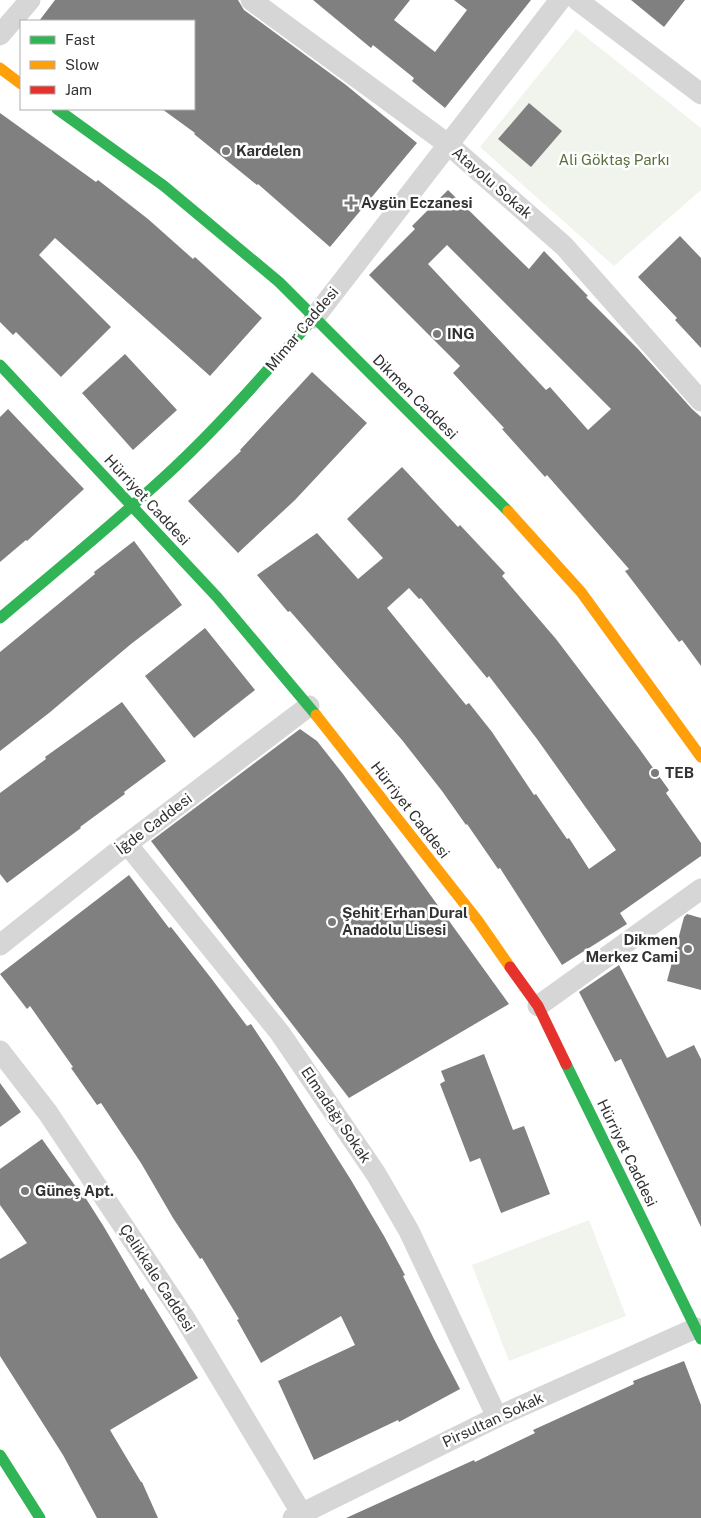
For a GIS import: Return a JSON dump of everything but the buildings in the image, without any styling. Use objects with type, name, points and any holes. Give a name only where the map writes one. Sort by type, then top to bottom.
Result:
[{"type":"main road","points":[[0,68],[20,83]]},
{"type":"main road","name":"Dikmen Caddesi","points":[[58,110],[164,186],[279,282],[514,517],[581,592],[701,757]]},
{"type":"main road","name":"Mimar Caddesi","points":[[0,618],[132,507],[177,465],[314,318]]},
{"type":"main road","name":"Hürriyet Caddesi","points":[[0,365],[218,597],[309,706],[478,921],[538,1006],[699,1333]]},
{"type":"main road","points":[[0,1455],[40,1518]]},
{"type":"street","points":[[0,35],[30,0]]},
{"type":"street","name":"Atayolu Sokak","points":[[251,0],[449,145],[564,246],[701,401]]},
{"type":"street","name":"Mimar Caddesi","points":[[314,318],[560,0]]},
{"type":"street","points":[[577,0],[701,94]]},
{"type":"street","name":"İğde Caddesi","points":[[0,945],[127,844],[309,706]]},
{"type":"street","name":"Elmadağı Sokak","points":[[127,844],[280,1033],[376,1174],[409,1231],[497,1417]]},
{"type":"street","points":[[538,1006],[701,889]]},
{"type":"street","name":"Çelikkale Caddesi","points":[[0,1051],[48,1113],[184,1317],[297,1516]]},
{"type":"street","name":"Pirsultan Sokak","points":[[297,1516],[497,1417],[699,1333]]},
{"type":"green space","name":"Ali Göktaş Parkı","points":[[576,29],[701,128],[701,190],[614,266],[480,147]]},
{"type":"green space","points":[[589,1220],[626,1316],[509,1361],[472,1265]]},
{"type":"traffic: fast","points":[[58,110],[164,186],[279,282],[508,511]]},
{"type":"traffic: fast","points":[[0,618],[176,466],[229,412],[314,318]]},
{"type":"traffic: fast","points":[[0,365],[217,597],[316,715]]},
{"type":"traffic: fast","points":[[566,1064],[701,1339]]},
{"type":"traffic: fast","points":[[0,1455],[40,1518]]},
{"type":"traffic: slow","points":[[0,68],[20,83]]},
{"type":"traffic: slow","points":[[508,511],[581,592],[701,757]]},
{"type":"traffic: slow","points":[[316,715],[478,921],[510,967]]},
{"type":"traffic: jam","points":[[510,967],[538,1006],[566,1064]]},
{"type":"place","name":"Kardelen","points":[[226,151]]},
{"type":"place","name":"Aygün Eczanesi","points":[[351,203]]},
{"type":"place","name":"ING","points":[[437,334]]},
{"type":"place","name":"TEB","points":[[655,773]]},
{"type":"place","name":"Şehit Erhan Dural Anadolu Lisesi","points":[[332,922]]},
{"type":"place","name":"Dikmen Merkez Cami","points":[[688,949]]},
{"type":"place","name":"Güneş Apt.","points":[[25,1191]]}]
